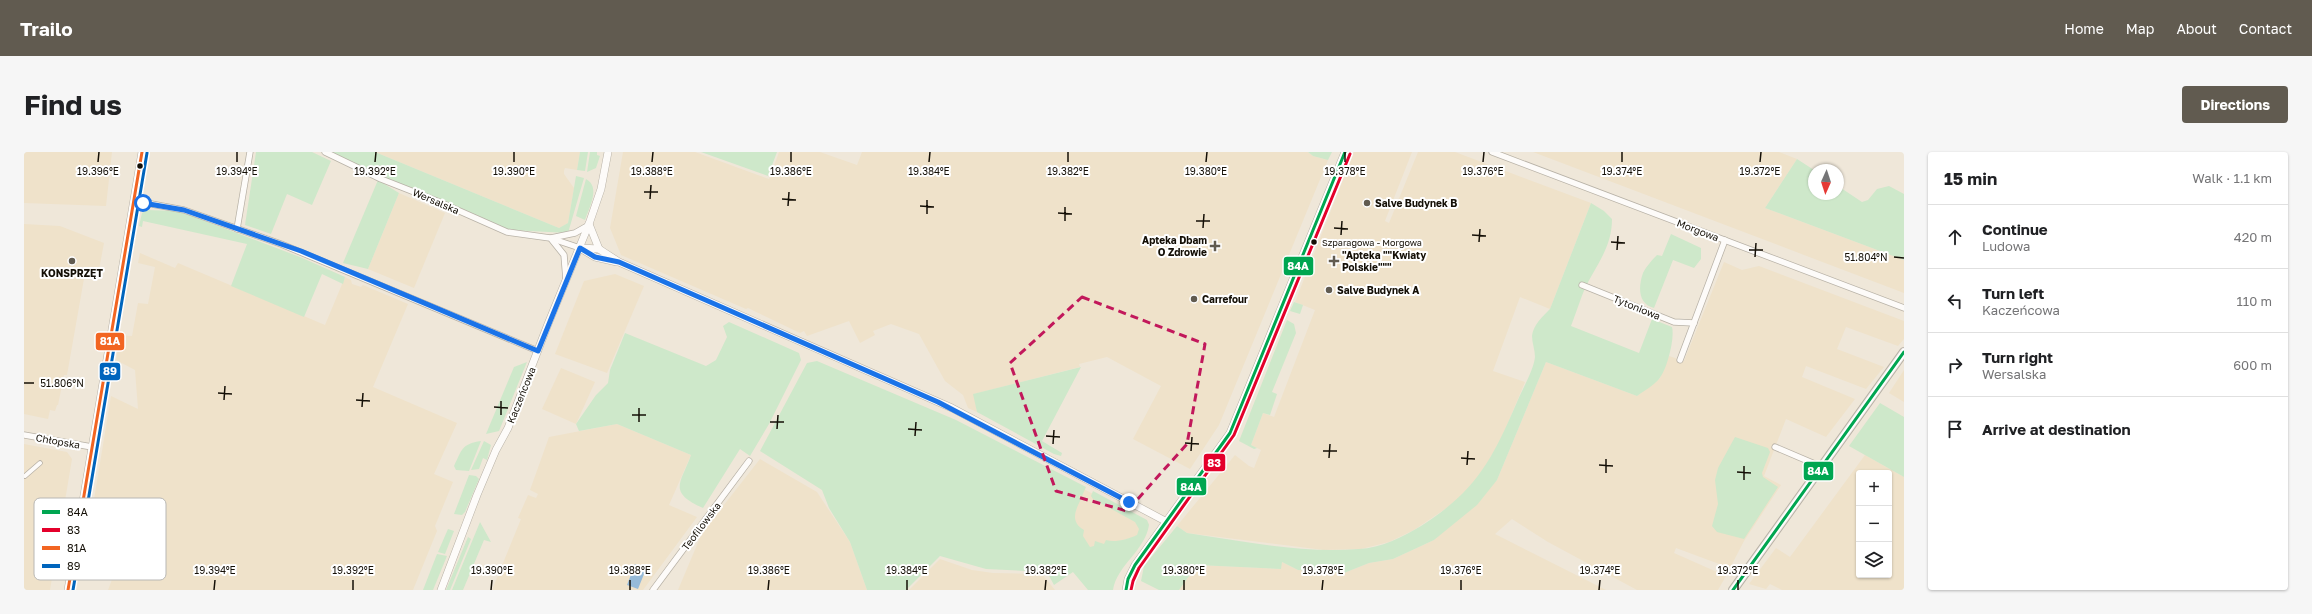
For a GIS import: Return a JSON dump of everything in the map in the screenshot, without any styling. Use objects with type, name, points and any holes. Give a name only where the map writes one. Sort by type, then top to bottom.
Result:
[{"type":"main road","points":[[1733,590],[1904,352]]},
{"type":"street","points":[[83,498],[135,201],[142,152]]},
{"type":"street","points":[[237,229],[250,152]]},
{"type":"street","name":"Wersalska","points":[[325,152],[381,179],[437,201],[507,232],[550,238],[580,248],[595,257],[619,262]]},
{"type":"street","name":"Kaczeńcowa","points":[[441,590],[477,495],[496,450],[508,428],[566,280],[590,224],[601,189],[608,152]]},
{"type":"street","points":[[1126,590],[1132,570],[1230,433],[1345,152]]},
{"type":"street","name":"Morgowa","points":[[1492,152],[1904,308]]},
{"type":"street","points":[[135,201],[184,210],[301,251],[538,351]]},
{"type":"street","points":[[590,224],[599,249]]},
{"type":"street","name":"Wersalska","points":[[550,238],[575,234],[590,224]]},
{"type":"street","points":[[550,238],[564,255],[566,280]]},
{"type":"street","points":[[1680,360],[1725,240]]},
{"type":"street","name":"Wersalska","points":[[580,248],[590,247],[599,249],[619,262],[952,408],[1166,522]]},
{"type":"street","name":"Tytoniowa","points":[[1582,285],[1674,322],[1694,323]]},
{"type":"street","name":"Chłopska","points":[[24,435],[92,447]]},
{"type":"street","points":[[1774,447],[1822,467]]},
{"type":"street","name":"Teofilowska","points":[[653,590],[749,461]]},
{"type":"street","points":[[25,476],[40,463]]},
{"type":"street","points":[[68,590],[70,580]]},
{"type":"highlighted area","points":[[1082,297],[1205,344],[1187,444],[1127,511],[1056,491],[1010,363]]},
{"type":"shaded area","points":[[24,152],[112,152],[106,206],[24,203]]},
{"type":"shaded area","points":[[375,152],[580,152],[577,170],[565,168],[564,171],[564,174],[574,188],[568,223],[559,228]]},
{"type":"shaded area","points":[[623,152],[695,152],[769,179],[779,152],[820,152],[857,165],[862,152],[1308,152],[1313,156],[1328,160],[1219,425],[1190,469],[1133,439],[1161,386],[1107,357],[1079,364],[1080,367],[974,394],[977,412],[968,408],[963,395],[945,381],[919,334],[891,324],[873,331],[875,335],[860,343],[849,321],[807,336],[804,331],[800,333],[748,308],[746,309],[621,255],[610,228]]},
{"type":"shaded area","points":[[1354,152],[1412,152],[1385,221],[1389,223],[1418,152],[1455,152],[1591,203],[1550,309],[1520,297],[1493,371],[1525,382],[1498,447],[1476,481],[1457,501],[1414,530],[1389,542],[1361,549],[1324,550],[1187,533],[1177,526],[1235,455],[1254,468],[1261,450],[1251,445],[1263,413],[1274,417],[1315,310],[1295,302]]},
{"type":"shaded area","points":[[1533,152],[1779,152],[1797,159],[1765,208],[1904,260],[1904,293]]},
{"type":"shaded area","points":[[399,193],[445,213],[414,288],[368,269]]},
{"type":"shaded area","points":[[24,224],[60,226],[104,243],[98,275],[85,273],[67,375],[64,375],[58,405],[55,411],[50,410],[48,419],[24,414]]},
{"type":"shaded area","points":[[140,253],[175,268],[178,263],[325,325],[345,277],[351,280],[352,284],[361,287],[363,285],[408,304],[373,387],[457,423],[434,474],[453,482],[435,526],[437,531],[413,590],[108,590],[112,580],[166,580],[166,498],[94,498],[111,396],[138,409],[135,370],[116,360],[120,335],[132,336],[138,303],[148,304],[155,267],[138,263]]},
{"type":"shaded area","points":[[1724,262],[1742,270],[1759,266],[1904,321],[1904,339],[1898,346],[1846,327],[1837,349],[1884,367],[1866,389],[1806,366],[1802,377],[1855,399],[1826,437],[1786,419],[1764,476],[1781,485],[1744,541],[1730,568],[1676,548],[1674,553],[1726,576],[1718,590],[1637,590],[1548,542],[1512,519],[1495,534],[1606,590],[1179,590],[1197,565],[1280,569],[1282,562],[1298,570],[1344,573],[1369,563],[1393,559],[1434,540],[1497,480],[1546,362],[1637,396],[1660,378],[1669,356],[1684,361]]},
{"type":"shaded area","points":[[615,274],[644,286],[607,373],[555,354],[584,281]]},
{"type":"shaded area","points":[[561,368],[595,382],[576,424],[542,409]]},
{"type":"shaded area","points":[[1904,370],[1904,402],[1889,393]]},
{"type":"shaded area","points":[[617,424],[691,455],[669,505],[697,517],[643,590],[492,590],[521,519],[518,518],[528,495],[536,498],[538,494],[530,490],[549,437]]},
{"type":"shaded area","points":[[24,444],[67,452],[72,459],[65,498],[34,498],[34,580],[52,580],[50,590],[24,590]]},
{"type":"shaded area","points":[[1865,455],[1892,470],[1856,470],[1856,578],[1892,578],[1892,470],[1904,477],[1904,590],[1782,590],[1770,584],[1766,589],[1749,584],[1776,548],[1790,557]]},
{"type":"shaded area","points":[[760,459],[817,492],[850,542],[867,590],[678,590],[702,533]]},
{"type":"shaded area","points":[[1080,487],[1149,524],[1143,535],[1088,549],[1068,512]]},
{"type":"shaded area","points":[[940,559],[972,570],[993,573],[1042,574],[1055,590],[909,590]]},
{"type":"green space","points":[[256,152],[312,152],[331,161],[312,205],[287,194],[271,234],[245,225]]},
{"type":"green space","points":[[331,152],[375,152],[559,228],[568,223],[576,176],[584,178],[568,233],[510,230],[377,175]]},
{"type":"green space","points":[[580,152],[588,152],[585,171],[577,170]]},
{"type":"green space","points":[[590,152],[597,152],[597,155],[600,156],[596,168],[587,172]]},
{"type":"green space","points":[[701,152],[777,152],[768,176]]},
{"type":"green space","points":[[1308,152],[1332,152],[1328,160],[1313,156]]},
{"type":"green space","points":[[1797,159],[1808,166],[1808,200],[1844,200],[1844,190],[1862,202],[1868,200],[1877,189],[1889,186],[1904,194],[1904,260],[1765,208]]},
{"type":"green space","points":[[586,179],[593,187],[593,198],[585,220],[576,216]]},
{"type":"green space","points":[[378,180],[399,193],[368,269],[343,263]]},
{"type":"green space","points":[[1591,203],[1604,211],[1612,219],[1611,229],[1607,247],[1585,288],[1571,326],[1639,353],[1652,319],[1672,327],[1673,332],[1671,346],[1665,369],[1659,379],[1637,396],[1546,362],[1497,480],[1477,505],[1434,540],[1393,559],[1369,563],[1344,573],[1298,570],[1282,562],[1281,569],[1197,565],[1179,590],[1159,590],[1141,581],[1144,566],[1177,526],[1187,533],[1273,546],[1316,550],[1359,549],[1375,547],[1407,534],[1440,513],[1456,500],[1480,473],[1508,423],[1534,362],[1535,352],[1532,336],[1534,328],[1550,309]]},
{"type":"green space","points":[[147,210],[175,211],[192,216],[300,257],[345,277],[343,284],[322,274],[304,317],[231,286],[247,244],[143,221],[142,227],[139,226],[142,213]]},
{"type":"green space","points":[[1671,234],[1701,248],[1701,259],[1694,268],[1673,260],[1654,308],[1645,303],[1642,299],[1640,289],[1641,278],[1647,266],[1653,259],[1657,255],[1662,256]]},
{"type":"green space","points":[[1294,302],[1303,305],[1300,314],[1290,311]]},
{"type":"green space","points":[[1287,320],[1294,324],[1296,333],[1272,392],[1277,394],[1270,415],[1263,413],[1251,445],[1257,448],[1254,449],[1239,441]]},
{"type":"green space","points":[[729,322],[799,353],[801,360],[769,424],[750,456],[740,449],[703,508],[685,497],[681,492],[681,480],[691,455],[617,424],[579,431],[576,424],[596,395],[608,383],[610,370],[625,333],[706,366],[716,360],[727,337],[723,326]]},
{"type":"green space","points":[[817,361],[956,420],[1086,487],[1082,496],[1080,495],[1079,497],[1081,499],[1077,508],[1075,520],[1084,530],[1083,536],[1090,547],[1094,546],[1095,541],[1104,544],[1106,540],[1117,541],[1137,535],[1139,529],[1135,522],[1093,499],[1091,496],[1093,491],[1147,520],[1149,525],[1142,543],[1120,573],[1113,590],[1088,590],[1073,572],[1054,585],[1047,572],[986,569],[940,556],[906,590],[867,590],[850,542],[829,508],[822,490],[760,451],[807,363]]},
{"type":"green space","points":[[527,362],[499,431],[486,434],[514,367]]},
{"type":"green space","points":[[1081,367],[1042,441],[1062,453],[1061,456],[1054,454],[977,412],[973,394]]},
{"type":"green space","points":[[1880,403],[1904,417],[1904,477],[1892,470],[1849,446]]},
{"type":"green space","points":[[1735,437],[1768,448],[1770,452],[1762,473],[1763,477],[1778,487],[1744,539],[1717,532],[1712,526],[1718,504],[1715,480],[1718,468]]},
{"type":"green space","points":[[481,441],[469,471],[456,470],[454,466],[463,449],[469,444]]},
{"type":"green space","points":[[484,441],[491,445],[487,460],[483,458],[479,469],[471,470]]},
{"type":"green space","points":[[469,475],[476,476],[479,479],[465,512],[462,515],[454,514]]},
{"type":"green space","points":[[480,522],[491,542],[484,540],[463,590],[452,590]]},
{"type":"green space","points":[[448,529],[454,531],[445,554],[438,552]]},
{"type":"green space","points":[[468,537],[471,539],[450,590],[446,590]]},
{"type":"green space","points":[[437,554],[447,556],[433,590],[423,590]]},
{"type":"water","points":[[635,564],[646,569],[638,589],[627,585]]},
{"type":"transit line","name":"81A","points":[[84,498],[142,152]]},
{"type":"transit line","name":"84A","points":[[1126,590],[1128,579],[1135,565],[1230,433],[1345,152]]},
{"type":"transit line","name":"89","points":[[89,498],[147,153]]},
{"type":"transit line","name":"83","points":[[1131,590],[1139,568],[1234,435],[1350,154]]},
{"type":"transit line","name":"84A","points":[[1733,590],[1904,352]]},
{"type":"transit line","name":"81A","points":[[68,590],[70,580]]},
{"type":"transit line","name":"89","points":[[73,590],[75,580]]},
{"type":"place","name":"Salve Budynek B","points":[[1367,203]]},
{"type":"place","name":"Szparagowa - Morgowa","points":[[1314,242]]},
{"type":"place","name":"Apteka Dbam O Zdrowie","points":[[1215,246]]},
{"type":"place","name":"KONSPRZĘT","points":[[72,261]]},
{"type":"place","name":"\"Apteka \"\"Kwiaty Polskie\"\"\"","points":[[1334,261]]},
{"type":"place","name":"Salve Budynek A","points":[[1329,290]]},
{"type":"place","name":"Carrefour","points":[[1194,299]]},
{"type":"route","points":[[143,203],[164,205],[184,210],[301,251],[538,351],[580,248],[598,258],[619,262],[952,408],[1129,502]]}]
